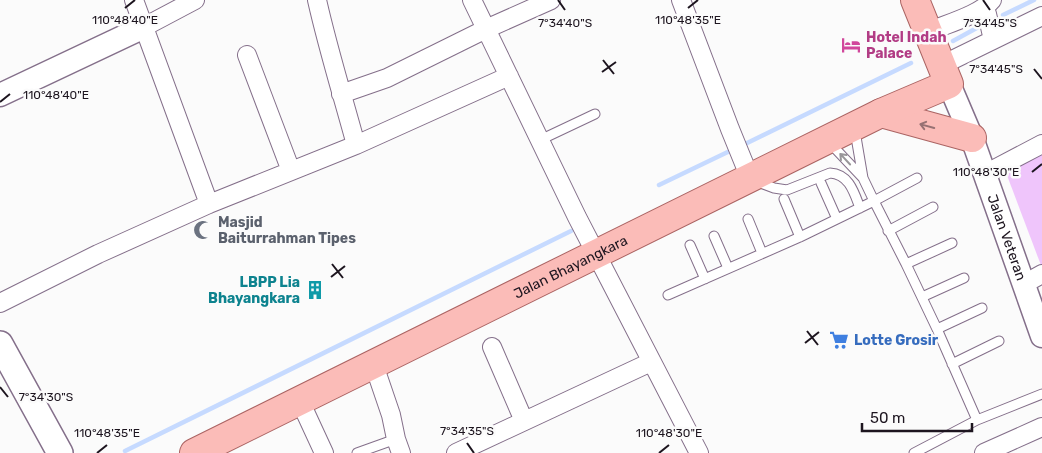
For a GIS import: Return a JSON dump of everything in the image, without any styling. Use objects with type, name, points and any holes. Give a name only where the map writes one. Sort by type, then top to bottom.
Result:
[{"type":"main road","name":"Jalan Veteran","points":[[915,0],[946,74]]},
{"type":"main road","name":"Jalan Bhayangkara","points":[[194,453],[596,254],[748,175],[881,114],[946,74]]},
{"type":"main road","points":[[881,114],[972,138]]},
{"type":"main road","points":[[0,344],[60,453]]},
{"type":"street","points":[[134,0],[209,204]]},
{"type":"street","points":[[0,95],[144,27],[195,0]]},
{"type":"street","points":[[317,0],[323,30],[356,145]]},
{"type":"street","points":[[472,0],[596,254],[699,453]]},
{"type":"street","points":[[341,94],[387,78],[486,29],[551,0]]},
{"type":"street","points":[[682,0],[748,175]]},
{"type":"street","points":[[928,32],[988,4]]},
{"type":"street","points":[[988,4],[986,14],[993,40]]},
{"type":"street","points":[[946,74],[993,40],[1042,16]]},
{"type":"street","points":[[246,55],[291,171]]},
{"type":"street","name":"Jalan Veteran","points":[[946,74],[972,138],[984,174],[1033,279],[1042,336]]},
{"type":"street","points":[[0,303],[98,254],[209,204],[356,145],[509,76]]},
{"type":"street","points":[[984,174],[1042,144]]},
{"type":"street","points":[[492,347],[524,421]]},
{"type":"street","points":[[456,453],[651,362]]},
{"type":"street","points":[[374,365],[392,416],[399,446]]},
{"type":"street","points":[[300,401],[324,453]]},
{"type":"street","points":[[984,453],[1042,427]]},
{"type":"lane","points":[[540,140],[595,114]]},
{"type":"lane","points":[[854,127],[863,178],[922,297],[977,420]]},
{"type":"lane","points":[[827,140],[863,178]]},
{"type":"lane","points":[[748,175],[774,188],[786,190],[830,173],[837,173],[852,187],[860,208]]},
{"type":"lane","points":[[668,295],[800,237],[918,178]]},
{"type":"lane","points":[[821,183],[837,219]]},
{"type":"lane","points":[[784,199],[800,237]]},
{"type":"lane","points":[[888,231],[933,207]]},
{"type":"lane","points":[[748,219],[762,253]]},
{"type":"lane","points":[[714,236],[728,268]]},
{"type":"lane","points":[[906,264],[952,243]]},
{"type":"lane","points":[[690,245],[705,279]]},
{"type":"lane","points":[[922,297],[964,278]]},
{"type":"lane","points":[[937,329],[982,308]]},
{"type":"lane","points":[[952,364],[999,341]]},
{"type":"lane","points":[[914,453],[977,420],[1042,394]]},
{"type":"lane","points":[[356,453],[399,446]]},
{"type":"shaded area","points":[[1042,151],[1042,268],[1005,170]]},
{"type":"waterway","points":[[1003,15],[1034,0]]},
{"type":"waterway","points":[[953,41],[984,24]]},
{"type":"waterway","points":[[741,146],[911,63]]},
{"type":"waterway","points":[[659,185],[734,149]]},
{"type":"waterway","points":[[125,451],[571,231]]},
{"type":"place","name":"Hotel Indah Palace","points":[[851,45]]},
{"type":"place","name":"Masjid Baiturrahman Tipes","points":[[203,230]]},
{"type":"place","name":"LBPP Lia Bhayangkara","points":[[315,290]]},
{"type":"place","name":"Lotte Grosir","points":[[839,340]]}]
